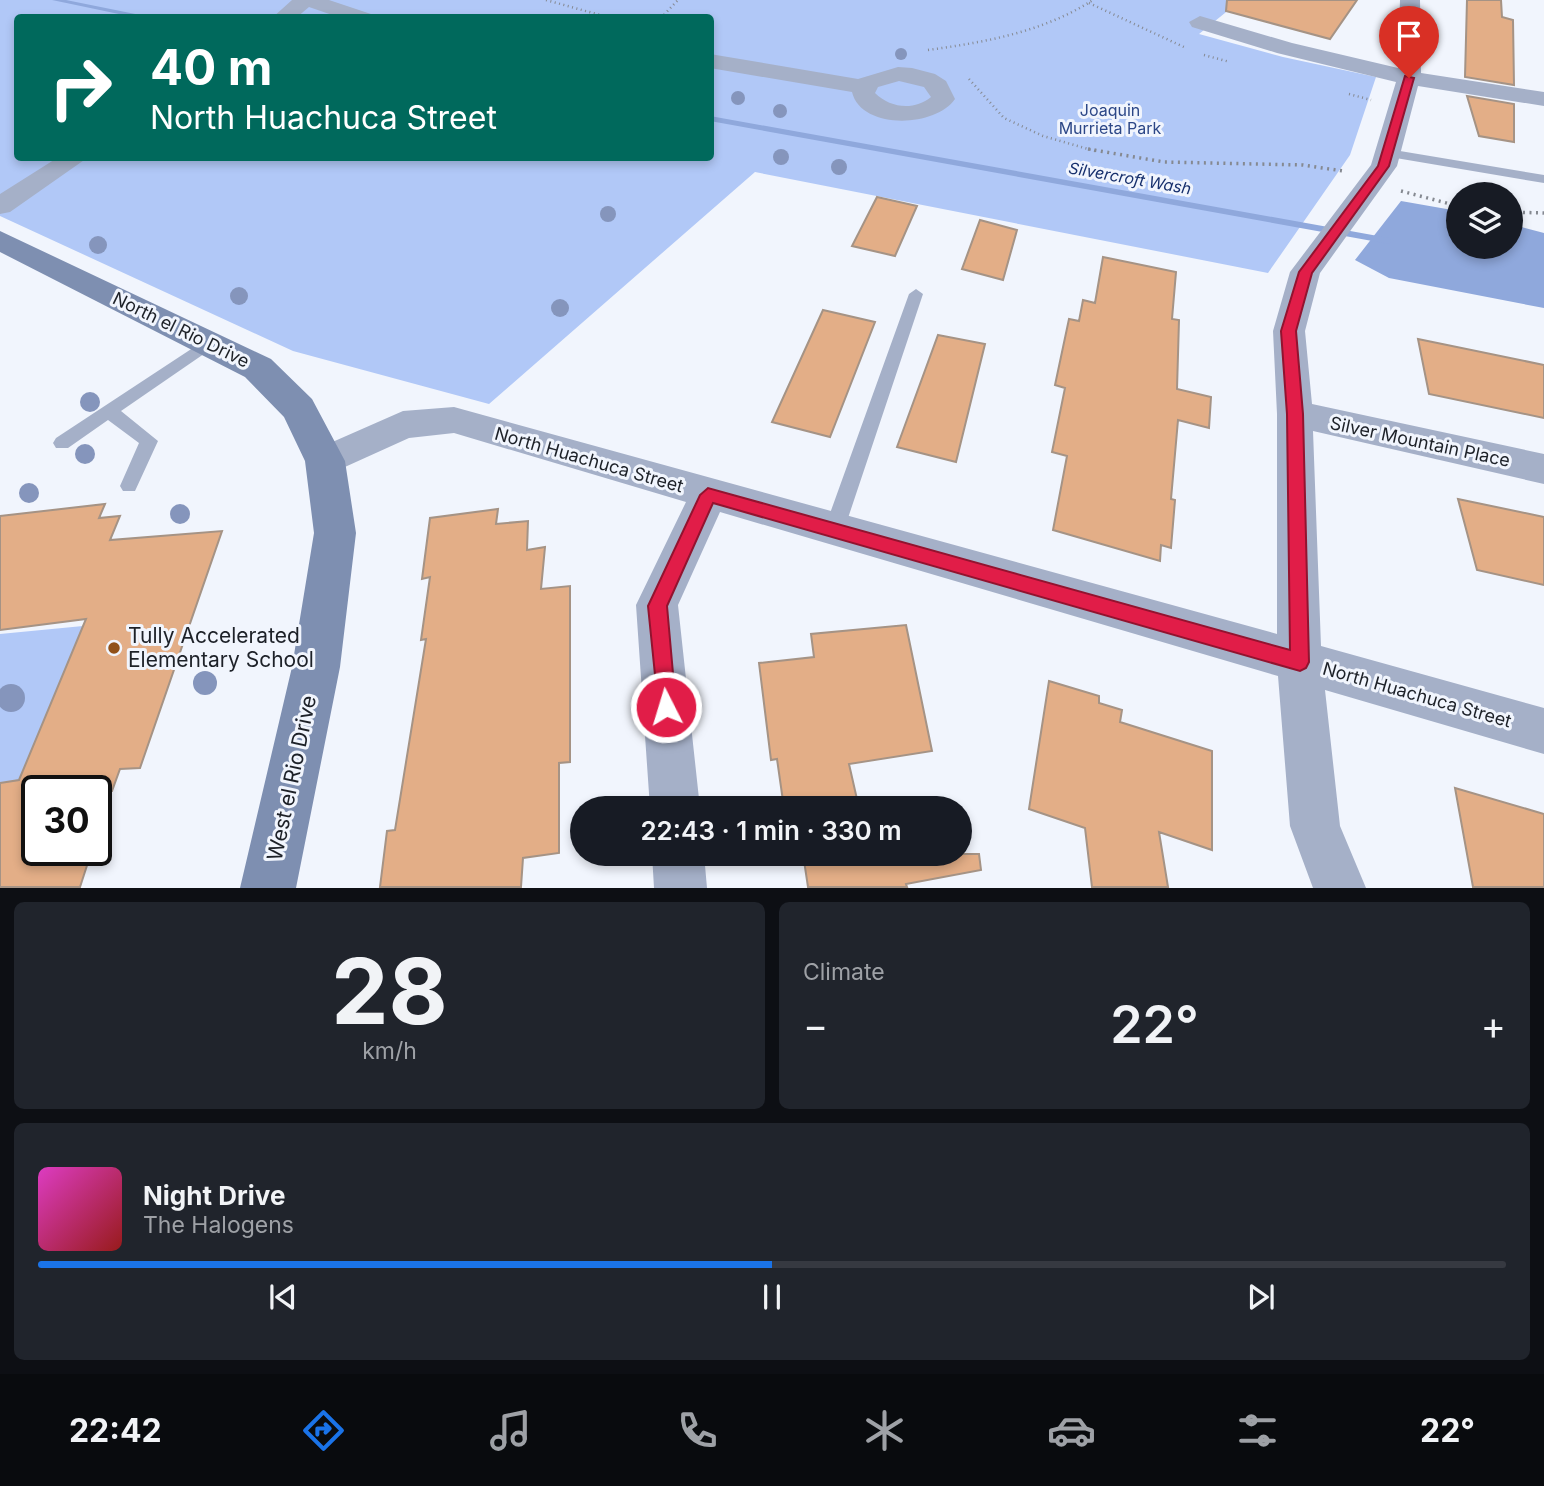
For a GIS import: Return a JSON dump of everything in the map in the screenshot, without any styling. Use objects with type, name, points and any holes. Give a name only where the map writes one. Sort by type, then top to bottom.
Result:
[{"type":"street","points":[[288,14],[307,0],[351,14]]},
{"type":"street","points":[[1340,887],[1315,826],[1300,662],[1295,414],[1289,331],[1305,272],[1354,208],[1388,153],[1409,78],[1410,0]]},
{"type":"street","points":[[1200,22],[1285,48],[1409,78],[1544,99]]},
{"type":"street","points":[[714,62],[864,87]]},
{"type":"street","points":[[0,206],[69,161]]},
{"type":"street","name":"North el Rio Drive","points":[[0,240],[258,368],[299,409],[324,461]]},
{"type":"street","name":"Silver Mountain Place","points":[[1295,414],[1544,469]]},
{"type":"street","name":"North Huachuca Street","points":[[324,461],[403,425],[454,420],[708,495],[1544,731]]},
{"type":"street","name":"West el Rio Drive","points":[[268,887],[316,667],[335,533],[324,461]]},
{"type":"street","points":[[674,796],[657,606],[708,495]]},
{"type":"street","points":[[679,866],[681,887]]},
{"type":"lane","points":[[1388,153],[1544,179]]},
{"type":"lane","points":[[834,530],[916,294]]},
{"type":"lane","points":[[62,443],[208,343]]},
{"type":"lane","points":[[108,411],[149,441],[128,486]]},
{"type":"path","points":[[546,0],[596,14]]},
{"type":"path","points":[[665,14],[678,0]]},
{"type":"path","points":[[919,51],[1018,32],[1069,14],[1093,0]]},
{"type":"path","points":[[967,78],[1001,117],[1026,131],[1066,143],[1184,164],[1285,162],[1329,168],[1374,179],[1415,196],[1446,203]]},
{"type":"path","points":[[1523,212],[1544,213]]},
{"type":"green space","name":"Joaquin Murrieta Park","points":[[0,0],[1241,0],[1199,34],[1283,57],[1376,77],[1350,155],[1268,273],[755,172],[489,404],[293,351],[0,216]]},
{"type":"green space","points":[[83,626],[19,780],[0,783],[0,634]]},
{"type":"shaded area","points":[[1401,201],[1446,209],[1446,259],[1523,259],[1523,227],[1544,233],[1544,308],[1389,278],[1355,260]]},
{"type":"building","points":[[1227,0],[1357,0],[1330,39],[1226,11]]},
{"type":"building","points":[[1467,0],[1501,0],[1502,17],[1513,20],[1514,85],[1465,77]]},
{"type":"building","points":[[1467,96],[1514,104],[1514,142],[1479,136]]},
{"type":"building","points":[[877,197],[917,206],[895,256],[852,246]]},
{"type":"building","points":[[980,220],[1017,230],[1003,280],[962,269]]},
{"type":"building","points":[[1103,257],[1176,272],[1172,319],[1179,320],[1177,389],[1211,397],[1209,428],[1178,420],[1171,499],[1175,500],[1171,548],[1161,545],[1160,561],[1053,530],[1067,456],[1052,452],[1065,388],[1055,385],[1069,319],[1079,321],[1083,300],[1095,303]]},
{"type":"building","points":[[823,310],[875,322],[830,437],[772,422]]},
{"type":"building","points":[[938,335],[985,344],[956,462],[897,447]]},
{"type":"building","points":[[1418,339],[1544,365],[1544,418],[1429,394]]},
{"type":"building","points":[[1458,499],[1544,517],[1544,585],[1477,570]]},
{"type":"building","points":[[105,504],[99,518],[120,516],[110,540],[222,531],[140,768],[120,769],[112,791],[112,775],[21,775],[86,619],[0,630],[0,516]]},
{"type":"building","points":[[498,509],[496,524],[528,521],[527,550],[545,547],[541,589],[570,586],[570,762],[559,763],[559,853],[523,858],[521,887],[380,887],[387,831],[395,830],[426,639],[421,640],[430,577],[422,579],[430,518]]},
{"type":"building","points":[[906,625],[932,751],[849,764],[856,796],[782,796],[777,759],[771,760],[759,663],[814,657],[811,634]]},
{"type":"building","points":[[1049,681],[1099,696],[1099,703],[1122,710],[1120,722],[1212,751],[1212,850],[1159,832],[1168,887],[1092,887],[1085,828],[1029,809]]},
{"type":"building","points":[[21,775],[21,866],[87,866],[80,887],[0,887],[0,783],[19,780]]},
{"type":"building","points":[[1455,788],[1544,814],[1544,887],[1473,887]]},
{"type":"building","points":[[972,854],[979,854],[981,870],[906,884],[907,887],[808,887],[805,866],[972,866]]},
{"type":"waterway","name":"Silvercroft Wash","points":[[55,0],[130,14]]},
{"type":"waterway","name":"Silvercroft Wash","points":[[714,119],[1389,241]]},
{"type":"place","name":"Tully Accelerated Elementary School","points":[[114,648]]},
{"type":"route","points":[[666,707],[657,606],[708,495],[1300,662],[1295,414],[1289,331],[1305,272],[1384,166],[1409,78]]}]
